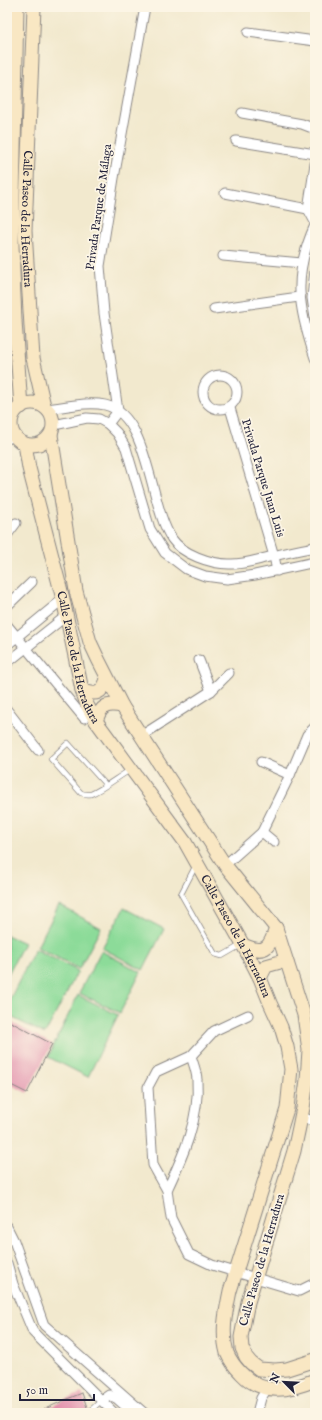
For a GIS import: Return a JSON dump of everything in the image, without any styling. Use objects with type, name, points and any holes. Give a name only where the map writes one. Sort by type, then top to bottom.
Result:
[{"type":"main road","name":"Calle Paseo de la Herradura","points":[[34,7],[25,231],[33,358],[46,408]]},
{"type":"main road","name":"Calle Paseo de la Herradura","points":[[14,16],[9,245],[21,407]]},
{"type":"main road","points":[[32,403],[46,408],[53,430],[44,442],[35,446],[16,440],[12,429],[12,420],[15,413],[21,407],[32,403]]},
{"type":"main road","name":"Calle Paseo de la Herradura","points":[[53,430],[76,591],[90,642],[107,679],[141,736],[225,864],[276,928],[304,1015],[309,1050],[302,1117],[294,1151],[248,1302],[241,1337],[242,1348],[246,1357],[251,1363],[272,1378],[289,1378],[315,1367]]},
{"type":"main road","name":"Calle Paseo de la Herradura","points":[[16,440],[29,468],[63,599],[82,690],[90,720],[132,769],[185,842],[260,978],[281,1027],[287,1047],[291,1069],[287,1109],[230,1291],[224,1319],[227,1352],[231,1361],[245,1377],[253,1383],[267,1389],[294,1388],[315,1380]]},
{"type":"main road","points":[[82,690],[94,694],[101,691],[105,687],[107,679]]},
{"type":"main road","points":[[90,720],[99,713],[103,707],[109,705],[122,706]]},
{"type":"main road","points":[[243,945],[254,950],[261,950],[270,942],[276,928]]},
{"type":"main road","points":[[260,978],[266,966],[280,962],[287,963]]},
{"type":"main road","points":[[259,1368],[287,1370],[315,1360]]},
{"type":"street","name":"Privada Parque de Málaga","points":[[118,411],[104,313],[100,266],[144,7]]},
{"type":"street","points":[[248,32],[315,41]]},
{"type":"street","points":[[242,113],[302,124],[315,129]]},
{"type":"street","points":[[236,141],[315,154]]},
{"type":"street","points":[[315,164],[308,209],[315,222]]},
{"type":"street","points":[[225,192],[308,209]]},
{"type":"street","points":[[315,225],[307,242],[302,262],[299,297],[304,324],[315,358]]},
{"type":"street","points":[[222,256],[302,262]]},
{"type":"street","points":[[315,270],[312,298],[315,317]]},
{"type":"street","points":[[214,309],[299,297]]},
{"type":"street","points":[[46,408],[90,404],[106,406],[118,411],[130,422],[140,440],[164,523],[173,540],[191,555],[209,561],[229,564],[250,562],[315,547]]},
{"type":"street","name":"Privada Parque Juan Luis","points":[[230,408],[274,556],[277,571]]},
{"type":"street","points":[[108,424],[118,411]]},
{"type":"street","points":[[53,430],[87,418],[99,419],[108,424],[126,448],[150,529],[165,554],[186,569],[205,576],[226,579],[277,571],[315,562]]},
{"type":"street","points":[[7,535],[16,523]]},
{"type":"street","points":[[7,606],[32,582]]},
{"type":"street","points":[[7,645],[63,599]]},
{"type":"street","points":[[7,663],[66,616]]},
{"type":"street","points":[[7,625],[90,720]]},
{"type":"street","points":[[199,660],[211,691]]},
{"type":"street","points":[[141,736],[211,691],[230,674]]},
{"type":"street","points":[[7,710],[38,750]]},
{"type":"street","points":[[225,864],[262,832],[290,775],[307,735],[315,727]]},
{"type":"street","points":[[261,762],[290,775]]},
{"type":"street","points":[[262,832],[274,842]]},
{"type":"street","points":[[248,1015],[214,1031],[191,1056],[156,1072],[148,1087],[153,1165],[167,1190],[171,1218],[189,1254],[212,1265],[299,1292],[315,1283]]},
{"type":"street","points":[[167,1190],[180,1163],[196,1114],[197,1079],[191,1056]]},
{"type":"street","points":[[302,1117],[315,1122]]},
{"type":"street","points":[[7,1227],[14,1241],[44,1325],[144,1413]]},
{"type":"street","points":[[7,1266],[33,1332],[114,1413]]},
{"type":"street","points":[[257,1413],[261,1398],[267,1389]]},
{"type":"street","points":[[102,1400],[109,1395],[116,1398],[133,1413]]},
{"type":"lane","points":[[106,785],[68,743],[51,759],[81,793],[86,794],[91,794],[106,785],[132,769]]},
{"type":"lane","points":[[197,864],[181,894],[215,954],[222,956],[243,945]]},
{"type":"lane","points":[[91,1410],[102,1400]]},
{"type":"green space","points":[[59,905],[101,928],[79,969],[37,947]]},
{"type":"green space","points":[[124,908],[164,929],[143,970],[102,948]]},
{"type":"green space","points":[[7,935],[24,943],[7,976]]},
{"type":"green space","points":[[35,949],[78,971],[45,1034],[7,1015],[7,1005]]},
{"type":"green space","points":[[101,951],[141,972],[120,1013],[79,993]]},
{"type":"green space","points":[[78,995],[118,1015],[88,1077],[48,1057]]},
{"type":"building","points":[[7,1020],[52,1044],[27,1093],[7,1083]]},
{"type":"building","points":[[82,1393],[89,1413],[36,1413],[65,1400]]}]
